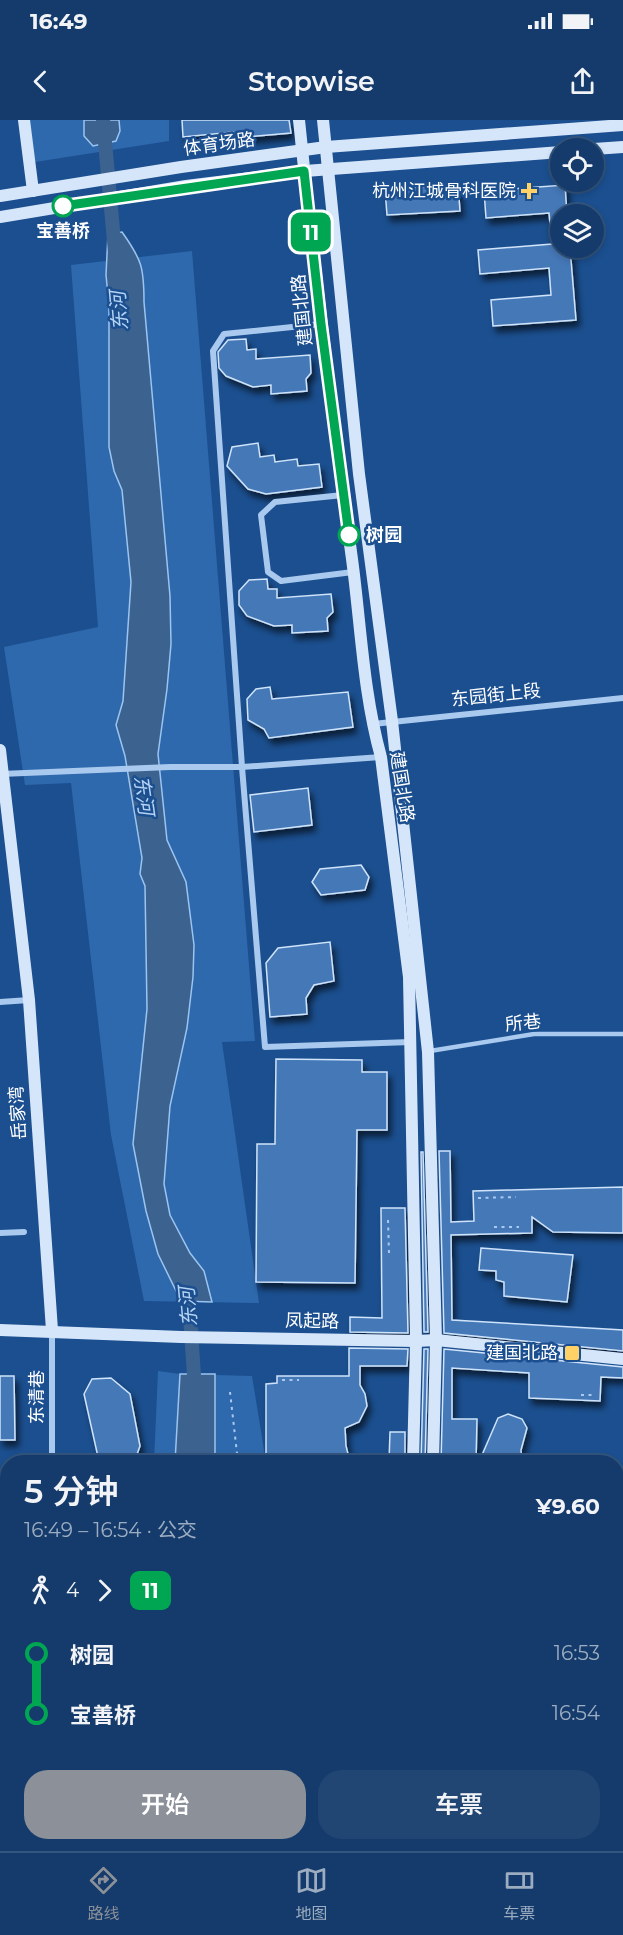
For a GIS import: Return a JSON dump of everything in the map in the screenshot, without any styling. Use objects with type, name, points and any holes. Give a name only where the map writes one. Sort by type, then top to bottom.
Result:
[{"type":"main road","points":[[24,120],[33,191]]},
{"type":"main road","name":"建国北路","points":[[298,120],[321,324],[354,572],[362,660],[372,724],[381,757],[410,977],[416,1341],[413,1455]]},
{"type":"main road","name":"建国北路","points":[[323,120],[358,474],[393,721],[428,1052],[436,1340],[433,1455]]},
{"type":"main road","name":"体育场路","points":[[0,196],[326,147],[623,125]]},
{"type":"main road","points":[[604,148],[623,147]]},
{"type":"main road","name":"体育场路","points":[[0,217],[186,186],[304,171],[550,153]]},
{"type":"main road","name":"岳家湾","points":[[0,750],[29,1000],[52,1330]]},
{"type":"main road","name":"凤起路","points":[[0,1330],[52,1330],[181,1337],[436,1340],[623,1359]]},
{"type":"street","points":[[321,324],[224,333],[213,351],[242,767],[265,1047],[411,1042]]},
{"type":"street","points":[[343,495],[275,502],[261,515],[268,572],[281,581],[354,572]]},
{"type":"street","name":"东园街上段","points":[[372,724],[623,698]]},
{"type":"street","points":[[2,774],[170,767],[242,767],[381,757]]},
{"type":"street","points":[[0,1002],[29,1000]]},
{"type":"street","points":[[0,1233],[24,1232]]},
{"type":"street","name":"东清巷","points":[[52,1330],[52,1455]]},
{"type":"lane","name":"所巷","points":[[428,1052],[534,1034],[623,1034]]},
{"type":"path","points":[[478,1198],[516,1197]]},
{"type":"path","points":[[388,1220],[388,1253]]},
{"type":"path","points":[[494,1227],[519,1227]]},
{"type":"path","points":[[282,1380],[299,1380]]},
{"type":"path","points":[[230,1392],[237,1455]]},
{"type":"path","points":[[581,1395],[595,1395]]},
{"type":"shaded area","points":[[24,120],[169,120],[169,141],[29,163]]},
{"type":"shaded area","points":[[192,251],[255,1041],[222,1042],[259,1303],[144,1301],[111,1135],[71,783],[25,785],[4,647],[98,627],[71,265]]},
{"type":"shaded area","points":[[158,1371],[180,1374],[252,1376],[265,1455],[154,1455]]},
{"type":"water","points":[[84,120],[119,120],[120,131],[116,141],[93,146],[84,136]]},
{"type":"water","points":[[122,232],[138,257],[142,272],[170,596],[171,644],[158,754],[167,840],[186,882],[194,945],[187,1028],[170,1106],[164,1184],[170,1215],[190,1253],[204,1271],[212,1302],[181,1301],[158,1254],[146,1211],[133,1144],[147,1009],[145,886],[140,874],[142,858],[125,756],[116,725],[123,701],[131,582],[122,490],[114,471],[109,447],[109,305],[106,275],[108,234]]},
{"type":"water","points":[[180,1374],[215,1374],[215,1455],[175,1455]]},
{"type":"building","points":[[182,120],[289,120],[291,133],[233,138],[233,132],[183,137]]},
{"type":"building","points":[[458,185],[460,211],[387,215],[385,189]]},
{"type":"building","points":[[550,186],[550,192],[565,192],[566,204],[550,204],[550,223],[549,213],[486,218],[484,191]]},
{"type":"building","points":[[550,244],[550,258],[571,258],[576,320],[493,326],[491,300],[551,295],[549,268],[480,274],[478,250]]},
{"type":"building","points":[[246,339],[247,350],[256,349],[256,359],[310,355],[311,373],[306,379],[307,391],[271,394],[271,385],[253,387],[226,376],[219,368],[218,352],[228,340]]},
{"type":"building","points":[[258,443],[260,457],[274,455],[275,462],[297,459],[298,466],[319,464],[322,487],[266,494],[248,489],[227,466],[232,447]]},
{"type":"building","points":[[267,579],[268,589],[277,589],[277,598],[331,594],[333,612],[327,618],[328,631],[292,633],[292,625],[274,626],[247,616],[239,605],[239,591],[249,580]]},
{"type":"building","points":[[270,687],[272,699],[348,692],[353,727],[269,738],[264,729],[248,720],[247,699],[256,689]]},
{"type":"building","points":[[308,788],[312,825],[254,832],[250,795]]},
{"type":"building","points":[[361,865],[369,877],[365,890],[321,895],[312,882],[320,869]]},
{"type":"building","points":[[330,942],[334,981],[314,985],[306,998],[307,1014],[270,1017],[266,963],[278,948]]},
{"type":"building","points":[[276,1059],[362,1060],[362,1072],[387,1072],[387,1130],[357,1130],[355,1283],[256,1282],[257,1144],[275,1144]]},
{"type":"building","points":[[439,1151],[450,1151],[451,1222],[474,1221],[473,1191],[623,1187],[623,1233],[553,1232],[532,1217],[532,1233],[451,1235],[452,1320],[623,1330],[623,1351],[444,1333]]},
{"type":"building","points":[[421,1152],[423,1152],[428,1332],[424,1332]]},
{"type":"building","points":[[381,1208],[405,1208],[408,1333],[350,1332],[350,1317],[382,1318]]},
{"type":"building","points":[[481,1248],[573,1255],[567,1302],[504,1296],[504,1282],[496,1280],[496,1271],[479,1270]]},
{"type":"building","points":[[349,1348],[408,1349],[407,1366],[360,1366],[360,1385],[365,1394],[367,1406],[359,1422],[345,1428],[348,1455],[266,1455],[266,1384],[277,1383],[277,1376],[349,1376]]},
{"type":"building","points":[[424,1349],[428,1349],[425,1455],[421,1455]]},
{"type":"building","points":[[444,1349],[623,1367],[623,1378],[601,1377],[600,1401],[529,1398],[529,1373],[452,1368],[452,1419],[477,1419],[476,1455],[441,1455]]},
{"type":"building","points":[[0,1376],[14,1376],[15,1440],[0,1440]]},
{"type":"building","points":[[111,1378],[130,1394],[140,1446],[137,1455],[98,1455],[84,1394],[92,1379]]},
{"type":"building","points":[[508,1414],[522,1419],[527,1428],[521,1455],[482,1455],[498,1418]]},
{"type":"building","points":[[390,1432],[405,1432],[405,1455],[389,1455]]},
{"type":"waterway","name":"东河","points":[[103,120],[115,252]]},
{"type":"waterway","name":"东河","points":[[188,1285],[195,1391]]},
{"type":"bus line","name":"11","points":[[63,206],[186,186],[304,171],[321,324],[349,535]]},
{"type":"place","name":"杭州江城骨科医院","points":[[529,191]]},
{"type":"place","name":"宝善桥","points":[[63,206]]},
{"type":"place","name":"树园","points":[[349,535]]},
{"type":"place","name":"建国北路","points":[[572,1353]]}]
